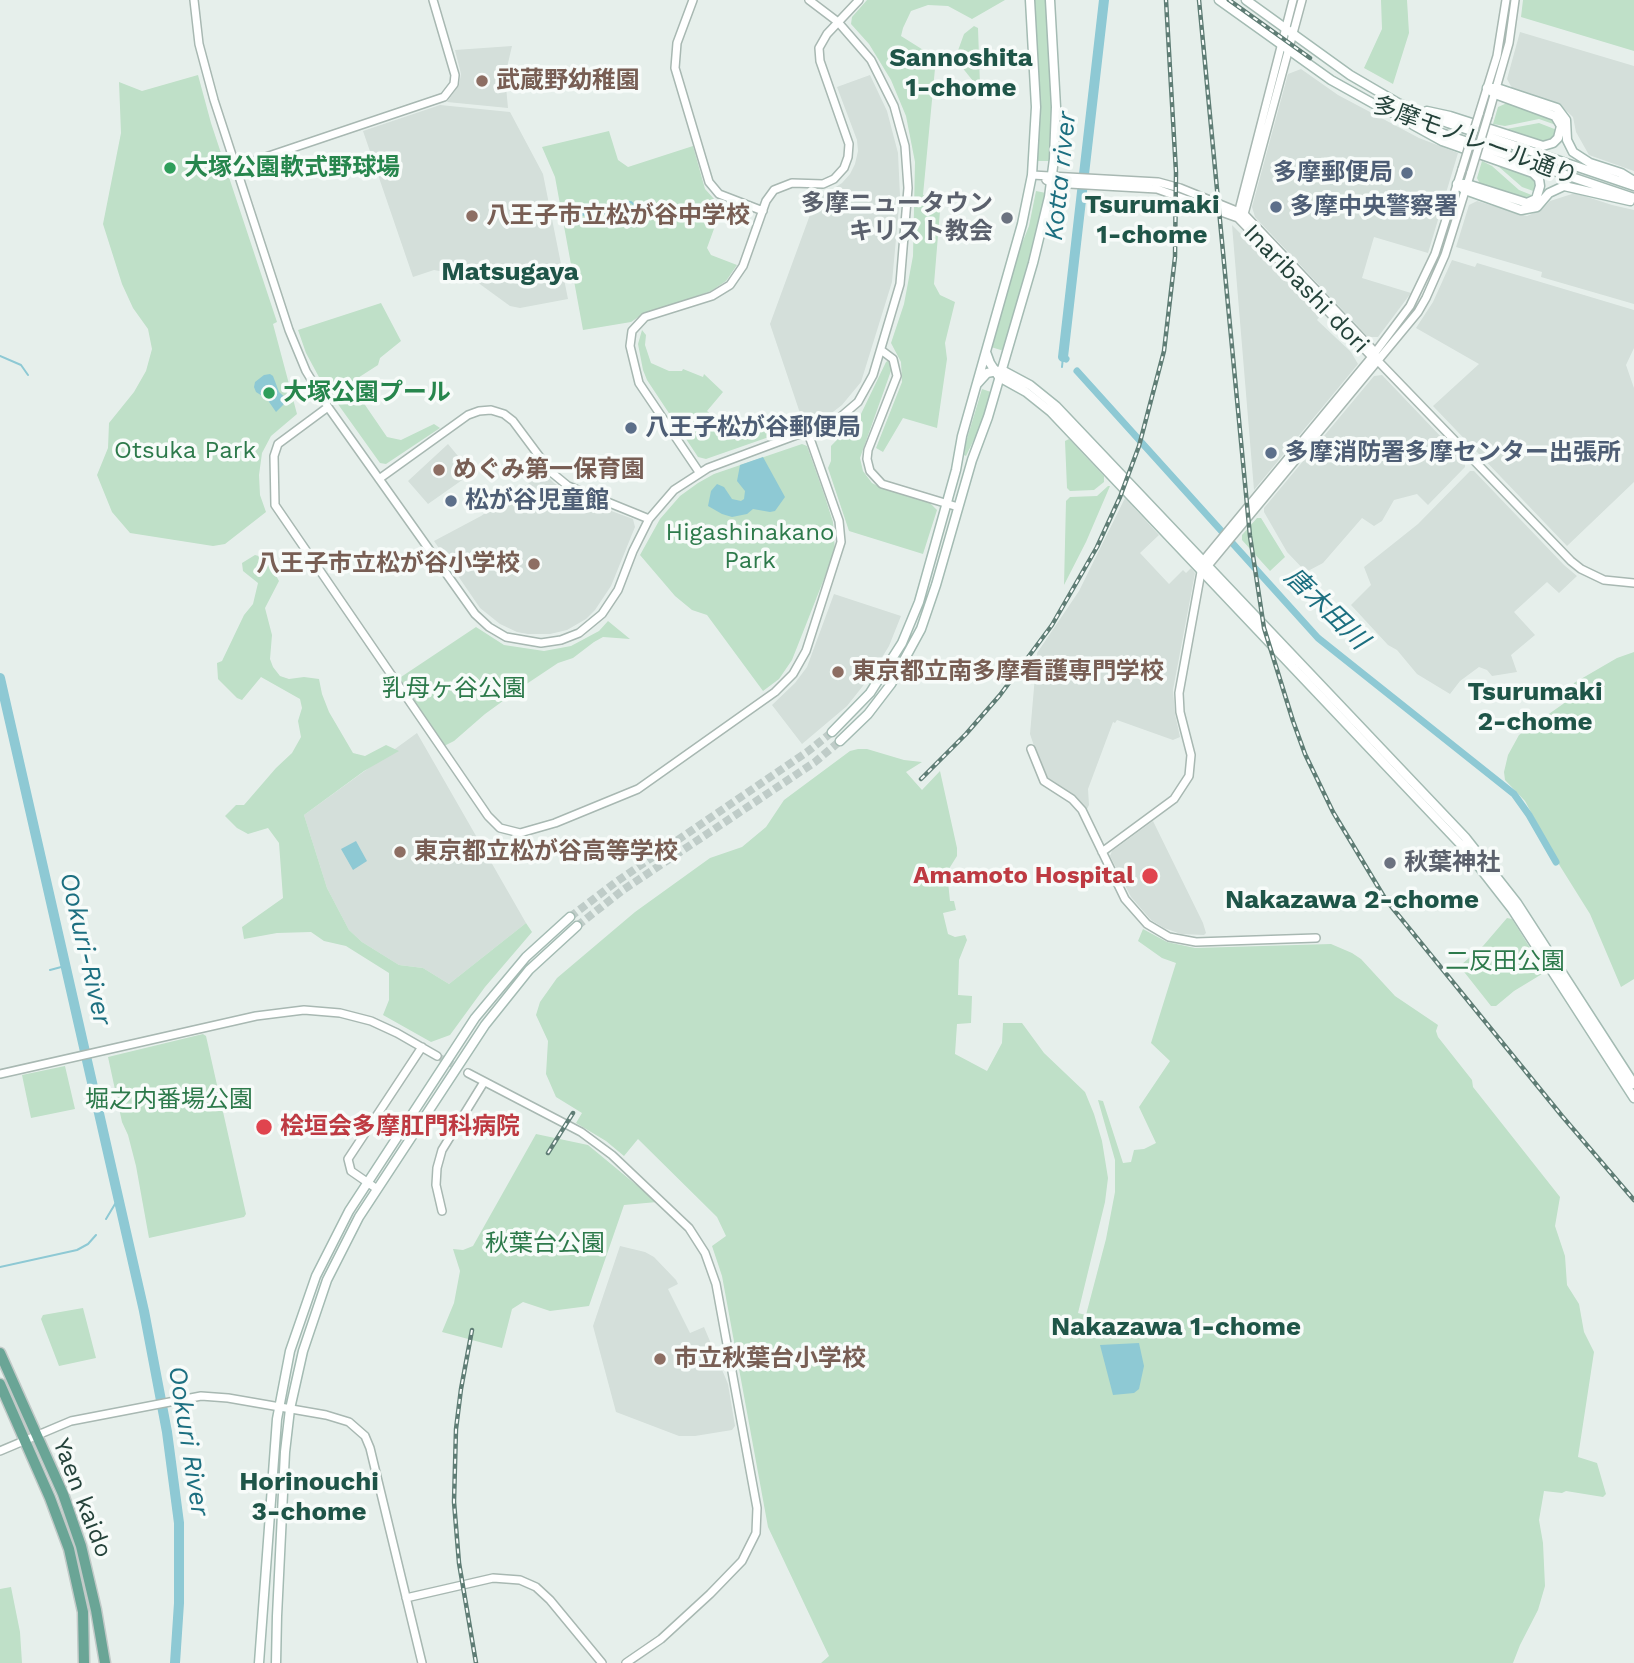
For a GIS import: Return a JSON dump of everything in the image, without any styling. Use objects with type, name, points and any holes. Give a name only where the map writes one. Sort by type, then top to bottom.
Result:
[{"type":"main road","points":[[832,732],[859,707],[889,666],[908,629],[947,504],[962,436],[1023,224],[1032,175],[1036,107],[1030,0]]},
{"type":"main road","points":[[840,741],[868,714],[905,662],[921,629],[1041,232],[1052,179],[1056,107],[1050,0]]},
{"type":"main road","name":"多摩モノレール通り","points":[[1219,0],[1343,88],[1405,119],[1634,200]]},
{"type":"main road","name":"多摩モノレール通り","points":[[1246,0],[1361,82],[1410,108],[1634,183]]},
{"type":"main road","points":[[1487,88],[1557,108],[1566,120],[1567,140],[1573,152],[1590,163],[1620,173],[1634,183]]},
{"type":"main road","points":[[1410,108],[1450,116],[1543,146],[1558,138],[1561,126],[1555,116],[1496,91]]},
{"type":"main road","points":[[1405,119],[1442,141],[1533,173],[1539,179],[1540,186],[1536,199],[1527,203],[1457,184]]},
{"type":"main road","points":[[1466,187],[1521,210],[1537,206],[1549,193],[1564,186],[1634,200]]},
{"type":"main road","points":[[986,352],[999,373]]},
{"type":"main road","points":[[977,384],[987,373],[999,373],[1030,385],[1056,406],[1205,566],[1478,863],[1512,909],[1634,1098]]},
{"type":"main road","points":[[1205,566],[1465,837],[1494,871],[1634,1084]]},
{"type":"main road","points":[[924,582],[929,587],[936,585]]},
{"type":"main road","points":[[259,1663],[265,1611],[278,1407],[290,1351],[316,1276],[337,1231],[367,1182],[486,1003],[526,957],[570,917]]},
{"type":"main road","points":[[276,1663],[284,1465],[290,1409],[307,1339],[327,1280],[348,1237],[377,1189],[500,1004],[536,963],[577,926]]},
{"type":"main road","name":"Yaen kaido","points":[[0,1353],[62,1494],[81,1546],[96,1610],[104,1663]]},
{"type":"main road","name":"Yaen kaido","points":[[0,1384],[50,1498],[76,1576],[83,1612],[84,1663]]},
{"type":"street","points":[[194,0],[201,54],[294,345],[310,377],[328,407],[475,614],[497,632],[528,642],[561,640],[579,633],[595,622],[613,600],[649,519],[674,490],[699,472],[837,420],[858,402],[873,375],[897,297],[903,257],[908,188],[907,159],[898,118],[885,84],[871,60],[838,22],[809,0]]},
{"type":"street","points":[[236,167],[444,97],[454,84],[455,75],[433,0]]},
{"type":"street","points":[[694,0],[677,44],[675,68],[709,182],[719,194],[763,211]]},
{"type":"street","points":[[699,472],[639,383],[635,374],[630,339],[638,322],[645,317],[712,296],[730,285],[743,267],[770,195],[780,186],[792,183],[823,184],[834,179],[847,163],[847,136],[819,54],[822,41],[859,0]]},
{"type":"street","points":[[1240,214],[1285,48],[1293,0]]},
{"type":"street","points":[[1289,31],[1302,0]]},
{"type":"street","points":[[1102,852],[1174,799],[1189,776],[1191,755],[1180,712],[1179,693],[1205,566],[1375,357],[1418,294],[1435,254],[1487,88],[1500,41],[1506,0]]},
{"type":"street","points":[[1375,357],[1411,320],[1426,298],[1445,256],[1496,91],[1509,43],[1515,0]]},
{"type":"street","name":"Inaribashi dori","points":[[1032,175],[1149,188],[1240,214],[1571,561],[1604,580],[1634,583]]},
{"type":"street","points":[[881,351],[893,359],[897,376],[868,450],[870,471],[882,484],[958,507]]},
{"type":"street","points":[[328,407],[278,444],[274,456],[275,505],[488,816],[500,828],[520,833],[555,823],[638,789],[775,692],[793,674],[806,651],[841,542],[839,521],[808,433]]},
{"type":"street","points":[[379,479],[468,415],[491,410],[504,414],[513,421],[551,472],[568,486],[649,519]]},
{"type":"street","points":[[1031,749],[1044,781],[1078,804],[1131,908],[1147,925],[1169,937],[1196,942],[1317,939]]},
{"type":"street","points":[[0,1074],[256,1016],[304,1010],[354,1016],[388,1028],[437,1056]]},
{"type":"street","points":[[377,1189],[351,1171],[348,1159],[422,1047]]},
{"type":"street","points":[[468,1073],[581,1132],[612,1155],[685,1223],[705,1253],[716,1284],[757,1508],[756,1533],[742,1561],[710,1594],[661,1639],[626,1663]]},
{"type":"street","points":[[442,1211],[436,1175],[442,1150],[484,1082]]},
{"type":"street","points":[[0,1451],[71,1421],[176,1399],[214,1396],[290,1409],[353,1424],[365,1436],[370,1448],[422,1663]]},
{"type":"street","points":[[406,1598],[493,1578],[520,1580],[536,1587],[546,1596],[602,1663]]},
{"type":"shaded area","points":[[1520,32],[1634,66],[1634,171],[1589,155],[1576,132],[1573,117],[1559,104],[1512,88],[1507,79]]},
{"type":"shaded area","name":"武蔵野幼稚園","points":[[512,46],[505,76],[508,108],[447,102],[459,85],[461,74],[455,50]]},
{"type":"shaded area","points":[[1301,69],[1338,95],[1419,138],[1458,153],[1428,253],[1374,237],[1362,278],[1411,293],[1378,337],[1368,337],[1255,217],[1252,207],[1288,74]]},
{"type":"shaded area","points":[[870,75],[887,111],[898,153],[900,196],[892,282],[861,382],[842,405],[829,415],[804,425],[770,324],[818,193],[831,190],[842,183],[855,164],[857,140],[837,87]]},
{"type":"shaded area","name":"八王子市立松が谷中学校","points":[[440,105],[510,112],[543,174],[568,299],[520,308],[510,306],[477,282],[461,275],[434,270],[413,277],[363,131]]},
{"type":"shaded area","points":[[1575,193],[1634,210],[1634,304],[1541,277],[1542,272],[1456,247],[1469,205],[1477,201],[1527,216],[1541,210],[1550,201]]},
{"type":"shaded area","points":[[1232,225],[1321,315],[1317,320],[1351,352],[1358,364],[1254,490]]},
{"type":"shaded area","points":[[1452,260],[1475,267],[1477,263],[1634,310],[1634,348],[1626,365],[1634,388],[1634,482],[1567,546],[1433,406],[1479,364],[1416,328],[1433,302]]},
{"type":"shaded area","points":[[1382,375],[1465,462],[1465,467],[1428,505],[1417,494],[1394,500],[1382,521],[1374,526],[1362,518],[1323,563],[1306,572],[1287,552],[1264,508],[1374,376]]},
{"type":"shaded area","name":"めぐみ第一保育園","points":[[448,444],[458,456],[452,462],[465,478],[428,504],[408,481]]},
{"type":"shaded area","points":[[1470,471],[1474,471],[1577,576],[1559,593],[1547,582],[1514,612],[1535,635],[1511,655],[1517,672],[1492,676],[1479,667],[1460,681],[1450,694],[1417,674],[1397,650],[1388,645],[1351,605],[1371,585],[1364,567],[1418,524]]},
{"type":"shaded area","name":"八王子市立松が谷小学校","points":[[544,473],[576,498],[633,519],[635,527],[611,586],[586,619],[567,630],[550,634],[528,634],[500,624],[480,608],[434,541],[481,516]]},
{"type":"shaded area","points":[[1125,498],[1159,535],[1140,553],[1169,584],[1183,570],[1186,573],[1191,568],[1195,573],[1173,690],[1180,737],[1173,740],[1117,720],[1113,722],[1088,789],[1089,805],[1086,811],[1075,797],[1044,776],[1030,734],[1037,653],[1079,591]]},
{"type":"shaded area","name":"東京都立南多摩看護専門学校","points":[[834,594],[901,616],[889,646],[870,677],[847,706],[802,744],[772,705],[807,667]]},
{"type":"shaded area","name":"東京都立松が谷高等学校","points":[[417,733],[526,923],[449,984],[423,968],[399,965],[362,942],[349,930],[327,888],[304,815]]},
{"type":"shaded area","name":"Amamoto Hospital","points":[[1153,821],[1203,923],[1206,933],[1204,935],[1181,934],[1151,920],[1131,897],[1110,856],[1112,851]]},
{"type":"shaded area","name":"市立秋葉台小学校","points":[[620,1246],[654,1257],[676,1280],[678,1284],[668,1289],[690,1333],[704,1327],[728,1384],[735,1426],[732,1430],[679,1436],[616,1412],[593,1326]]},
{"type":"green space","points":[[867,0],[1005,0],[972,19],[948,6],[928,5],[911,11],[903,28],[901,36],[936,58],[923,195],[941,199],[934,284],[940,295],[955,302],[945,343],[947,359],[937,428],[903,418],[883,452],[876,448],[902,382],[901,362],[891,343],[904,304],[913,256],[915,162],[906,116],[891,80],[869,44],[851,24],[852,17]]},
{"type":"green space","points":[[1033,0],[1047,0],[1053,108],[1050,161],[1037,161],[1040,107]]},
{"type":"green space","points":[[1381,0],[1407,0],[1409,33],[1393,84],[1364,68],[1382,29]]},
{"type":"green space","points":[[1523,0],[1634,0],[1634,51],[1521,17]]},
{"type":"green space","points":[[974,26],[978,28],[980,85],[977,86],[956,56],[964,34]]},
{"type":"green space","name":"Otsuka Park","points":[[198,75],[211,123],[277,322],[273,324],[297,414],[271,436],[262,453],[260,495],[266,512],[225,544],[213,546],[130,533],[112,512],[97,475],[108,448],[109,423],[134,392],[146,371],[152,349],[148,329],[133,308],[122,284],[103,224],[121,133],[119,82],[142,91]]},
{"type":"green space","points":[[1507,103],[1552,118],[1556,125],[1539,119],[1505,126],[1493,124],[1498,107]]},
{"type":"green space","points":[[1539,123],[1557,130],[1554,138],[1547,143],[1501,130]]},
{"type":"green space","points":[[609,131],[618,160],[628,167],[693,146],[705,189],[723,204],[707,248],[711,255],[737,265],[726,281],[711,291],[640,316],[631,322],[583,330],[555,177],[542,147]]},
{"type":"green space","points":[[1491,160],[1534,178],[1536,192],[1522,187]]},
{"type":"green space","points":[[1482,161],[1492,166],[1519,190],[1534,196],[1528,200],[1481,186],[1477,178]]},
{"type":"green space","points":[[1036,191],[1046,193],[1004,351],[991,347],[1029,226]]},
{"type":"green space","points":[[381,303],[401,341],[380,358],[378,365],[350,383],[387,437],[401,440],[434,424],[440,428],[386,464],[380,463],[320,379],[306,353],[298,330]]},
{"type":"green space","points":[[642,330],[646,335],[645,345],[651,363],[669,371],[683,369],[703,377],[704,374],[723,392],[707,411],[726,427],[776,413],[789,430],[706,459],[698,457],[647,380],[638,344]]},
{"type":"green space","points":[[889,360],[892,368],[860,458],[863,471],[872,483],[930,503],[937,510],[923,554],[849,531],[828,468],[831,446],[860,416]]},
{"type":"green space","points":[[982,389],[991,392],[979,429],[966,456],[966,442]]},
{"type":"green space","points":[[1069,439],[1104,476],[1104,482],[1094,490],[1070,491],[1067,488],[1065,441]]},
{"type":"green space","name":"Higashinakano Park","points":[[802,444],[807,446],[833,522],[835,551],[792,660],[779,679],[763,691],[707,615],[692,610],[675,596],[640,555],[660,519],[680,496],[698,483],[714,474]]},
{"type":"green space","points":[[1108,486],[1086,542],[1064,585],[1066,501],[1070,497],[1097,496]]},
{"type":"green space","points":[[1257,518],[1261,518],[1285,557],[1270,571],[1242,540],[1242,535]]},
{"type":"green space","points":[[255,555],[266,558],[279,581],[265,608],[272,635],[270,659],[273,667],[280,676],[289,679],[319,679],[329,712],[353,753],[365,756],[386,745],[399,751],[364,771],[304,815],[327,888],[349,930],[362,942],[399,965],[423,968],[449,984],[526,923],[532,932],[485,987],[450,1035],[431,1042],[383,1015],[389,1000],[389,973],[346,946],[324,941],[311,932],[277,933],[244,939],[242,927],[283,898],[279,843],[268,828],[248,834],[225,816],[236,805],[244,805],[292,753],[301,737],[298,721],[302,708],[300,699],[261,677],[242,700],[218,679],[217,663],[222,661],[244,615],[253,604],[258,583],[243,571],[242,563]]},
{"type":"green space","name":"乳母ヶ谷公園","points":[[608,621],[630,639],[603,637],[594,642],[573,658],[558,663],[525,685],[444,746],[398,679],[476,627],[504,645],[544,651],[571,646],[599,631]]},
{"type":"green space","points":[[1634,652],[1634,979],[1621,987],[1590,914],[1525,801],[1505,780],[1504,772],[1508,755],[1519,735],[1563,704],[1574,683],[1617,658]]},
{"type":"green space","points":[[858,749],[922,762],[906,772],[922,790],[940,771],[957,848],[957,856],[947,872],[950,901],[954,901],[956,910],[943,913],[948,934],[955,937],[965,935],[967,940],[959,960],[958,995],[972,996],[971,1023],[957,1024],[955,1054],[987,1071],[1002,1043],[1003,1023],[1022,1023],[1044,1053],[1085,1092],[1094,1114],[1108,1178],[1105,1202],[1078,1313],[1086,1315],[1115,1192],[1115,1160],[1098,1100],[1103,1101],[1123,1163],[1131,1162],[1134,1150],[1156,1143],[1139,1107],[1170,1061],[1151,1043],[1176,963],[1162,958],[1138,941],[1143,929],[1167,942],[1195,948],[1331,944],[1361,959],[1395,996],[1438,1025],[1438,1037],[1472,1080],[1473,1087],[1560,1197],[1555,1226],[1565,1256],[1567,1285],[1579,1304],[1584,1332],[1594,1352],[1578,1457],[1597,1463],[1606,1494],[1603,1497],[1566,1491],[1544,1491],[1539,1520],[1545,1586],[1538,1610],[1513,1663],[821,1663],[829,1656],[768,1527],[722,1276],[712,1246],[726,1236],[717,1217],[638,1139],[624,1156],[606,1141],[576,1123],[582,1113],[556,1097],[546,1074],[548,1041],[536,1015],[540,1002],[557,978],[635,912],[710,858],[742,847],[766,827],[784,800],[850,751]]},
{"type":"green space","name":"二反田公園","points":[[1507,918],[1512,919],[1542,967],[1542,974],[1496,1006],[1491,1006],[1461,968]]},
{"type":"green space","name":"堀之内番場公園","points":[[203,1034],[206,1036],[246,1214],[244,1217],[149,1238],[136,1166],[122,1122],[108,1057]]},
{"type":"green space","points":[[65,1066],[75,1109],[31,1118],[22,1075]]},
{"type":"green space","name":"秋葉台公園","points":[[536,1134],[588,1145],[657,1202],[624,1205],[589,1306],[550,1311],[523,1302],[512,1309],[502,1348],[442,1332],[454,1303],[460,1271],[453,1249],[463,1250],[473,1246]]},
{"type":"green space","points":[[83,1308],[96,1358],[59,1366],[41,1319],[43,1315]]},
{"type":"green space","points":[[11,1587],[20,1632],[22,1663],[0,1663],[0,1589]]},
{"type":"water","points":[[604,204],[619,208],[613,219],[607,220],[604,213],[582,216],[575,214],[575,208],[580,205]]},
{"type":"water","name":"大塚公園プール","points":[[270,374],[279,392],[288,400],[276,412],[254,387],[255,382]]},
{"type":"water","points":[[763,457],[785,497],[775,511],[753,509],[747,514],[732,517],[708,506],[711,491],[717,484],[724,487],[732,499],[744,499],[745,491],[737,481],[740,465]]},
{"type":"water","points":[[356,841],[367,861],[353,870],[341,849]]},
{"type":"water","points":[[1139,1343],[1144,1366],[1139,1389],[1134,1393],[1113,1395],[1100,1345]]},
{"type":"waterway","name":"Kotta river","points":[[1063,357],[1104,0]]},
{"type":"waterway","points":[[619,208],[623,203],[631,202],[643,213]]},
{"type":"waterway","points":[[0,356],[21,365],[28,375]]},
{"type":"waterway","points":[[1062,367],[1063,357]]},
{"type":"waterway","name":"唐木田川","points":[[1077,371],[1318,638],[1514,794],[1556,862]]},
{"type":"waterway","name":"Ookuri-River","points":[[0,678],[144,1311],[167,1432],[179,1523],[179,1603],[175,1663]]},
{"type":"waterway","points":[[50,970],[65,966]]},
{"type":"waterway","points":[[106,1219],[118,1199]]},
{"type":"waterway","points":[[0,1267],[77,1250],[88,1244],[96,1235]]},
{"type":"tunnel","points":[[570,917],[832,732]]},
{"type":"tunnel","points":[[577,926],[623,890],[815,762],[840,741]]},
{"type":"tunnel","points":[[437,1056],[468,1073]]},
{"type":"railway","points":[[921,779],[1000,695],[1052,625],[1097,547],[1139,446],[1164,351],[1175,257],[1176,172],[1166,0]]},
{"type":"railway","points":[[1199,0],[1250,536],[1264,628],[1293,721],[1305,754],[1333,812],[1386,900],[1634,1200]]},
{"type":"railway","points":[[1229,0],[1310,58]]},
{"type":"railway","points":[[548,1153],[573,1113]]},
{"type":"railway","points":[[472,1330],[456,1429],[454,1502],[459,1563],[476,1663]]},
{"type":"place","name":"武蔵野幼稚園","points":[[482,81]]},
{"type":"place","name":"大塚公園軟式野球場","points":[[170,168]]},
{"type":"place","name":"多摩郵便局","points":[[1407,173]]},
{"type":"place","name":"多摩中央警察署","points":[[1276,207]]},
{"type":"place","name":"八王子市立松が谷中学校","points":[[472,216]]},
{"type":"place","name":"多摩ニュータウン キリスト教会","points":[[1007,218]]},
{"type":"place","name":"大塚公園プール","points":[[269,393]]},
{"type":"place","name":"八王子松が谷郵便局","points":[[631,428]]},
{"type":"place","name":"多摩消防署多摩センター出張所","points":[[1271,453]]},
{"type":"place","name":"めぐみ第一保育園","points":[[439,470]]},
{"type":"place","name":"松が谷児童館","points":[[451,501]]},
{"type":"place","name":"八王子市立松が谷小学校","points":[[534,564]]},
{"type":"place","name":"東京都立南多摩看護専門学校","points":[[838,672]]},
{"type":"place","name":"東京都立松が谷高等学校","points":[[400,852]]},
{"type":"place","name":"秋葉神社","points":[[1390,863]]},
{"type":"place","name":"Amamoto Hospital","points":[[1150,876]]},
{"type":"place","name":"桧垣会多摩肛門科病院","points":[[264,1127]]},
{"type":"place","name":"市立秋葉台小学校","points":[[660,1359]]},
{"type":"district","name":"Sannoshita 1-chome","points":[[961,73]]},
{"type":"district","name":"Tsurumaki 1-chome","points":[[1152,220]]},
{"type":"district","name":"Matsugaya","points":[[510,272]]},
{"type":"district","name":"Tsurumaki 2-chome","points":[[1535,707]]},
{"type":"district","name":"Nakazawa 2-chome","points":[[1352,900]]},
{"type":"district","name":"Nakazawa 1-chome","points":[[1176,1327]]},
{"type":"district","name":"Horinouchi 3-chome","points":[[309,1497]]},
{"type":"water label","name":"Ookuri River","points":[[188,1441]]}]
